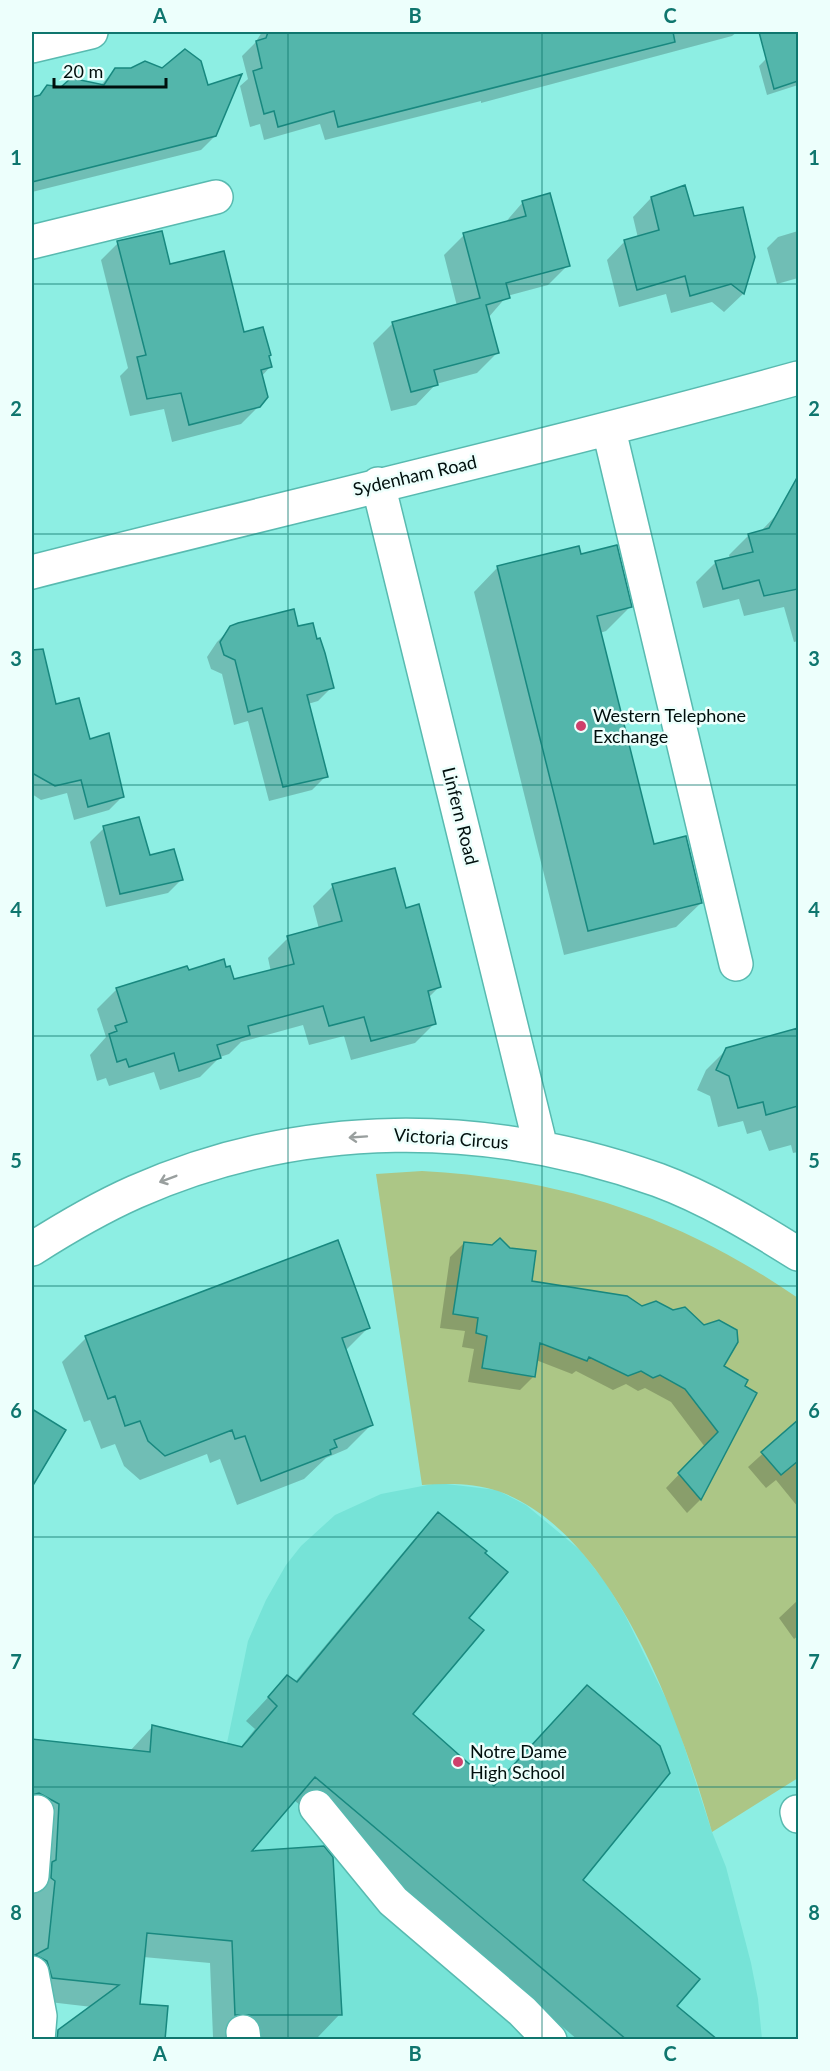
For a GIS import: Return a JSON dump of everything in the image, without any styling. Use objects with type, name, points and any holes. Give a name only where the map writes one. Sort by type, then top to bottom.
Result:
[{"type":"street","points":[[32,46],[91,32]]},
{"type":"street","points":[[32,242],[216,197]]},
{"type":"street","name":"Sydenham Road","points":[[32,572],[378,484],[609,430],[798,378]]},
{"type":"street","points":[[609,430],[736,964]]},
{"type":"street","name":"Linfern Road","points":[[378,484],[541,1148]]},
{"type":"street","name":"Victoria Circus","points":[[32,1249],[81,1218],[135,1191],[236,1156],[297,1142],[407,1133],[541,1148],[660,1181],[751,1226],[798,1254]]},
{"type":"street","points":[[316,1808],[393,1901],[522,2011],[550,2040]]},
{"type":"street","points":[[32,1876],[38,1812]]},
{"type":"street","points":[[32,1973],[40,2016],[38,2040]]},
{"type":"shaded area","points":[[422,1171],[474,1175],[524,1183],[573,1193],[619,1207],[665,1224],[710,1245],[798,1298],[798,1778],[712,1832],[682,1739],[637,1636],[609,1589],[577,1547],[540,1513],[498,1491],[460,1484],[422,1485],[376,1174]]},
{"type":"shaded area","name":"Notre Dame High School","points":[[438,1483],[497,1490],[526,1505],[580,1550],[606,1583],[625,1615],[674,1715],[712,1832],[726,1867],[751,1963],[762,2039],[258,2039],[245,2017],[236,2018],[229,1878],[215,1876],[227,1743],[248,1641],[266,1600],[286,1565],[301,1546],[335,1515],[381,1494]]},
{"type":"building","points":[[268,32],[673,32],[675,42],[338,127],[334,111],[278,127],[274,111],[264,114],[253,71],[262,68],[256,41],[266,38]]},
{"type":"building","points":[[759,32],[798,32],[798,81],[774,89]]},
{"type":"building","points":[[185,49],[201,61],[208,85],[242,74],[216,136],[32,182],[32,97],[40,95],[47,85],[61,87],[71,78],[104,85],[115,68],[131,68],[145,61],[162,68]]},
{"type":"building","points":[[685,185],[694,216],[743,207],[755,257],[744,294],[731,284],[690,296],[685,276],[637,290],[624,240],[659,230],[651,197]]},
{"type":"building","points":[[550,193],[570,266],[506,283],[510,298],[486,305],[499,353],[434,370],[438,385],[411,392],[392,322],[480,298],[463,233],[526,216],[522,201]]},
{"type":"building","points":[[162,231],[170,264],[224,251],[244,332],[263,327],[271,355],[269,356],[272,367],[261,370],[268,397],[260,407],[189,425],[181,393],[147,399],[137,357],[146,355],[117,241]]},
{"type":"building","points":[[798,476],[798,589],[764,596],[759,580],[723,589],[715,561],[753,552],[748,534],[769,528]]},
{"type":"building","name":"Western Telephone Exchange","points":[[617,545],[632,607],[597,616],[654,844],[686,836],[702,903],[588,931],[497,566],[579,546],[581,554]]},
{"type":"building","points":[[294,609],[298,626],[313,623],[317,639],[320,638],[325,653],[334,688],[307,695],[328,777],[283,787],[262,708],[248,712],[235,660],[224,655],[220,642],[230,626]]},
{"type":"building","points":[[43,649],[56,704],[79,698],[90,739],[109,733],[124,797],[88,807],[81,780],[55,786],[32,773],[32,650]]},
{"type":"building","points":[[139,817],[150,855],[174,849],[183,880],[120,894],[103,826]]},
{"type":"building","points":[[395,868],[406,908],[419,904],[441,987],[428,991],[436,1024],[371,1041],[364,1017],[329,1026],[323,1006],[248,1026],[250,1035],[217,1045],[221,1058],[179,1071],[174,1053],[129,1067],[126,1059],[117,1062],[109,1034],[117,1031],[115,1026],[127,1022],[116,988],[187,966],[189,970],[224,959],[226,967],[230,966],[234,979],[294,964],[287,936],[342,921],[332,884]]},
{"type":"building","points":[[798,1028],[798,1106],[766,1115],[763,1102],[738,1108],[729,1076],[716,1070],[726,1048]]},
{"type":"building","points":[[500,1238],[510,1248],[536,1251],[532,1281],[627,1296],[642,1306],[656,1301],[673,1310],[685,1307],[704,1325],[719,1320],[737,1330],[738,1342],[724,1366],[748,1380],[745,1386],[757,1393],[701,1500],[678,1473],[718,1432],[685,1389],[660,1375],[653,1378],[641,1371],[628,1376],[589,1357],[587,1361],[540,1343],[535,1377],[482,1368],[487,1336],[476,1333],[478,1318],[453,1314],[464,1242],[492,1245]]},
{"type":"building","points":[[338,1240],[370,1328],[342,1338],[373,1425],[334,1440],[337,1447],[330,1450],[331,1454],[261,1481],[245,1436],[235,1439],[232,1430],[165,1456],[148,1441],[140,1421],[125,1426],[115,1396],[108,1399],[85,1336]]},
{"type":"building","points":[[32,1409],[66,1430],[32,1487]]},
{"type":"building","points":[[798,1420],[798,1461],[781,1475],[761,1452]]},
{"type":"building","points":[[438,1512],[487,1551],[485,1553],[508,1572],[469,1618],[484,1630],[413,1714],[494,1786],[587,1685],[660,1746],[670,1773],[583,1880],[700,1979],[677,2006],[718,2040],[627,2040],[315,1777],[252,1851],[324,1846],[333,1857],[342,2015],[235,2015],[232,1941],[147,1933],[140,2004],[168,2006],[165,2040],[57,2040],[58,2030],[119,1985],[52,1978],[47,1961],[35,1955],[48,1948],[55,1881],[51,1878],[52,1862],[56,1860],[59,1804],[39,1793],[32,1795],[32,1739],[150,1752],[152,1725],[242,1747],[277,1706],[268,1697],[287,1675],[297,1682]]},
{"type":"place","name":"Western Telephone Exchange","points":[[581,726]]},
{"type":"place","name":"Notre Dame High School","points":[[458,1762]]}]
